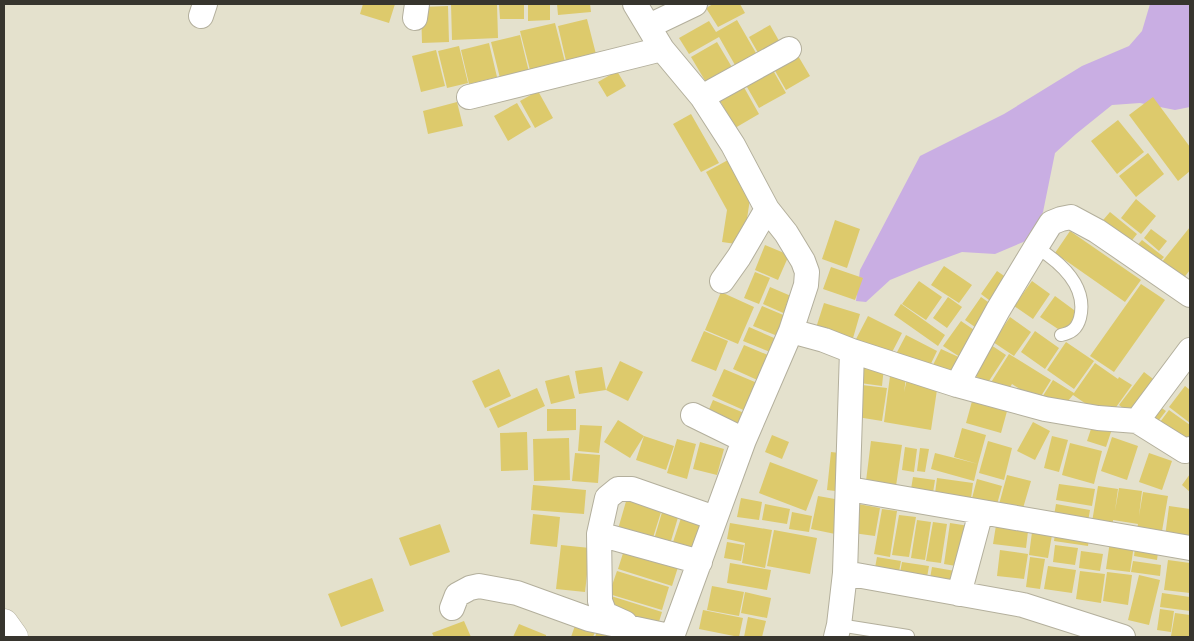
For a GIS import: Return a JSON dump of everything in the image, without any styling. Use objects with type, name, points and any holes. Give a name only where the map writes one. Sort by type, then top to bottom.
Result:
[{"type":"highway","points":[[4,623],[14,637]]},
{"type":"street","points":[[635,4],[662,49],[702,97],[733,145],[767,209],[786,233],[803,261],[807,272],[806,285],[791,331],[744,440],[673,636]]},
{"type":"street","points":[[649,26],[695,4]]},
{"type":"street","points":[[469,97],[662,49]]},
{"type":"street","points":[[702,97],[789,49]]},
{"type":"street","points":[[722,281],[739,257],[767,209]]},
{"type":"street","points":[[957,385],[998,310],[1051,223],[1071,217],[1097,231],[1190,295]]},
{"type":"street","points":[[791,331],[824,340],[957,385],[1045,409],[1098,418],[1137,421],[1185,451],[1190,449]]},
{"type":"street","points":[[1137,421],[1190,350]]},
{"type":"street","points":[[837,631],[845,574],[852,351]]},
{"type":"street","points":[[693,415],[744,440]]},
{"type":"street","points":[[673,636],[618,621],[605,614],[600,602],[599,534],[607,498],[618,489],[632,489],[715,518]]},
{"type":"street","points":[[849,489],[1190,548]]},
{"type":"street","points":[[959,594],[981,512]]},
{"type":"street","points":[[599,534],[700,562]]},
{"type":"street","points":[[845,574],[1023,606],[1123,637]]},
{"type":"street","points":[[452,608],[457,595],[470,588],[479,586],[517,593],[589,619],[673,636]]},
{"type":"lane","points":[[1036,247],[1054,258],[1070,276],[1078,289],[1082,311],[1079,323],[1072,331],[1061,335]]},
{"type":"lane","points":[[837,631],[908,636]]},
{"type":"shaded area","points":[[1150,4],[1190,4],[1190,107],[1175,110],[1140,103],[1112,105],[1055,153],[1043,212],[1028,240],[995,254],[962,252],[890,280],[866,302],[856,301],[860,270],[920,156],[1004,114],[1082,66],[1129,46],[1142,31]]},
{"type":"building","points":[[363,4],[395,4],[389,23],[360,14]]},
{"type":"building","points":[[451,4],[497,4],[498,38],[452,40]]},
{"type":"building","points":[[499,4],[524,4],[524,19],[500,19]]},
{"type":"building","points":[[528,4],[550,4],[550,20],[528,21]]},
{"type":"building","points":[[557,4],[590,4],[591,12],[558,15]]},
{"type":"building","points":[[713,4],[740,4],[745,13],[718,27],[706,8]]},
{"type":"building","points":[[448,6],[449,42],[422,43],[421,7]]},
{"type":"building","points":[[587,19],[597,58],[567,65],[558,26]]},
{"type":"building","points":[[737,20],[760,60],[739,72],[719,37],[689,54],[679,38],[709,21],[716,32]]},
{"type":"building","points":[[555,23],[565,62],[530,70],[520,31]]},
{"type":"building","points":[[770,25],[782,46],[761,58],[749,37]]},
{"type":"building","points":[[520,35],[529,72],[500,78],[491,42]]},
{"type":"building","points":[[717,42],[736,74],[710,89],[691,57]]},
{"type":"building","points":[[489,43],[497,77],[469,84],[461,50]]},
{"type":"building","points":[[459,46],[468,83],[447,88],[438,51]]},
{"type":"building","points":[[794,49],[810,76],[786,90],[770,62]]},
{"type":"building","points":[[436,50],[445,86],[421,92],[412,56]]},
{"type":"building","points":[[770,65],[786,93],[759,108],[743,80]]},
{"type":"building","points":[[617,71],[626,86],[607,97],[598,82]]},
{"type":"building","points":[[741,82],[759,114],[735,128],[717,95]]},
{"type":"building","points":[[538,91],[553,118],[535,128],[520,101]]},
{"type":"building","points":[[1153,97],[1190,147],[1190,171],[1178,181],[1129,115]]},
{"type":"building","points":[[457,102],[463,126],[428,134],[423,111]]},
{"type":"building","points":[[517,103],[531,127],[508,141],[494,116]]},
{"type":"building","points":[[691,114],[719,163],[701,172],[673,124]]},
{"type":"building","points":[[1118,120],[1144,152],[1117,174],[1091,141]]},
{"type":"building","points":[[1148,153],[1164,174],[1136,197],[1119,176]]},
{"type":"building","points":[[728,160],[750,199],[743,245],[722,242],[727,210],[706,172]]},
{"type":"building","points":[[1136,199],[1156,216],[1141,234],[1121,218]]},
{"type":"building","points":[[1110,212],[1137,234],[1126,248],[1098,226]]},
{"type":"building","points":[[835,220],[860,229],[847,268],[822,259]]},
{"type":"building","points":[[1190,227],[1190,270],[1178,285],[1157,268]]},
{"type":"building","points":[[1151,229],[1167,241],[1159,251],[1144,238]]},
{"type":"building","points":[[1070,231],[1141,280],[1125,302],[1055,253]]},
{"type":"building","points":[[1142,240],[1164,257],[1155,267],[1134,249]]},
{"type":"building","points":[[765,245],[789,255],[778,280],[755,270]]},
{"type":"building","points":[[944,266],[972,285],[959,303],[931,285]]},
{"type":"building","points":[[831,267],[863,278],[855,300],[823,289]]},
{"type":"building","points":[[997,271],[1010,280],[993,303],[981,294]]},
{"type":"building","points":[[755,272],[770,278],[759,304],[744,298]]},
{"type":"building","points":[[919,281],[942,297],[926,320],[902,304]]},
{"type":"building","points":[[1032,281],[1050,294],[1033,319],[1014,306]]},
{"type":"building","points":[[1141,284],[1165,300],[1114,372],[1090,356]]},
{"type":"building","points":[[770,287],[798,299],[790,316],[763,304]]},
{"type":"building","points":[[721,292],[754,307],[738,344],[705,330]]},
{"type":"building","points":[[1055,296],[1078,313],[1064,333],[1040,317]]},
{"type":"building","points":[[948,297],[962,307],[947,328],[933,318]]},
{"type":"building","points":[[981,297],[998,309],[982,332],[965,320]]},
{"type":"building","points":[[824,303],[860,314],[851,345],[814,334]]},
{"type":"building","points":[[901,304],[945,335],[938,346],[894,315]]},
{"type":"building","points":[[762,306],[793,319],[785,339],[753,326]]},
{"type":"building","points":[[868,316],[902,333],[888,360],[854,343]]},
{"type":"building","points":[[1010,317],[1031,332],[1014,356],[993,342]]},
{"type":"building","points":[[961,321],[980,334],[963,359],[943,346]]},
{"type":"building","points":[[749,327],[781,341],[775,354],[743,341]]},
{"type":"building","points":[[704,331],[728,341],[716,371],[691,361]]},
{"type":"building","points":[[1035,331],[1059,348],[1045,369],[1021,352]]},
{"type":"building","points":[[906,335],[937,351],[927,372],[895,356]]},
{"type":"building","points":[[1066,342],[1094,361],[1074,389],[1047,370]]},
{"type":"building","points":[[744,345],[775,358],[764,383],[733,369]]},
{"type":"building","points":[[991,345],[1006,355],[987,384],[973,374]]},
{"type":"building","points":[[941,349],[963,359],[951,382],[930,371]]},
{"type":"building","points":[[1009,354],[1051,380],[1038,401],[1012,384],[1006,394],[990,384]]},
{"type":"building","points":[[620,361],[643,372],[628,401],[606,390]]},
{"type":"building","points":[[1095,363],[1118,379],[1119,377],[1132,385],[1109,417],[1073,395],[1061,409],[1039,402],[1053,380],[1074,393]]},
{"type":"building","points":[[862,364],[884,367],[882,386],[860,383]]},
{"type":"building","points":[[602,367],[606,390],[579,394],[575,371]]},
{"type":"building","points":[[499,369],[511,396],[485,408],[472,381]]},
{"type":"building","points":[[724,369],[762,385],[750,413],[712,396]]},
{"type":"building","points":[[1144,372],[1161,385],[1136,418],[1119,405]]},
{"type":"building","points":[[569,375],[575,398],[551,404],[545,381]]},
{"type":"building","points":[[890,376],[906,378],[904,392],[907,379],[938,383],[931,430],[884,422]]},
{"type":"building","points":[[862,385],[887,388],[882,421],[857,417]]},
{"type":"building","points":[[1185,386],[1190,390],[1190,423],[1169,407]]},
{"type":"building","points":[[537,388],[545,406],[498,428],[489,409]]},
{"type":"building","points":[[974,394],[1009,404],[1001,433],[966,423]]},
{"type":"building","points":[[713,400],[749,415],[743,429],[707,414]]},
{"type":"building","points":[[1153,402],[1166,411],[1153,428]]},
{"type":"building","points":[[547,409],[576,409],[576,430],[547,431]]},
{"type":"building","points":[[1169,410],[1190,425],[1190,441],[1160,422]]},
{"type":"building","points":[[618,420],[644,436],[630,458],[604,442]]},
{"type":"building","points":[[1094,420],[1113,426],[1106,447],[1087,441]]},
{"type":"building","points":[[1033,422],[1050,431],[1035,460],[1017,451]]},
{"type":"building","points":[[580,425],[602,426],[599,453],[578,451]]},
{"type":"building","points":[[962,428],[986,435],[978,464],[954,457]]},
{"type":"building","points":[[527,432],[528,470],[501,471],[500,433]]},
{"type":"building","points":[[772,435],[789,442],[782,459],[765,452]]},
{"type":"building","points":[[644,436],[674,446],[666,470],[636,460]]},
{"type":"building","points":[[1052,436],[1068,440],[1059,472],[1044,468]]},
{"type":"building","points":[[1112,437],[1138,446],[1127,480],[1101,471]]},
{"type":"building","points":[[569,438],[570,480],[534,481],[533,439]]},
{"type":"building","points":[[677,439],[696,444],[687,479],[667,473]]},
{"type":"building","points":[[871,441],[902,445],[896,486],[866,481]]},
{"type":"building","points":[[988,441],[1012,448],[1004,480],[979,473]]},
{"type":"building","points":[[700,442],[724,449],[717,475],[693,469]]},
{"type":"building","points":[[1070,443],[1102,451],[1094,484],[1062,475]]},
{"type":"building","points":[[905,447],[917,449],[914,472],[902,470]]},
{"type":"building","points":[[920,448],[929,449],[925,472],[917,471]]},
{"type":"building","points":[[831,452],[848,454],[844,492],[827,490]]},
{"type":"building","points":[[575,453],[600,455],[598,483],[572,481]]},
{"type":"building","points":[[935,453],[978,464],[974,481],[931,469]]},
{"type":"building","points":[[1149,453],[1172,461],[1162,490],[1139,482]]},
{"type":"building","points":[[770,462],[818,480],[806,511],[759,493]]},
{"type":"building","points":[[1190,474],[1190,492],[1182,485]]},
{"type":"building","points":[[1007,475],[1031,481],[1021,515],[998,508]]},
{"type":"building","points":[[913,477],[935,480],[932,499],[910,495]]},
{"type":"building","points":[[937,478],[973,483],[970,506],[934,501]]},
{"type":"building","points":[[977,479],[1002,486],[995,512],[970,506]]},
{"type":"building","points":[[1059,484],[1095,489],[1092,506],[1056,500]]},
{"type":"building","points":[[533,485],[586,490],[584,514],[531,510]]},
{"type":"building","points":[[1098,486],[1118,489],[1115,511],[1119,488],[1142,491],[1139,516],[1143,492],[1168,496],[1161,537],[1136,533],[1138,524],[1113,520],[1113,525],[1092,522]]},
{"type":"building","points":[[818,496],[846,501],[840,535],[811,529]]},
{"type":"building","points":[[627,498],[662,509],[650,547],[616,536]]},
{"type":"building","points":[[741,498],[762,502],[759,520],[737,517]]},
{"type":"building","points":[[765,504],[790,509],[787,524],[762,520]]},
{"type":"building","points":[[858,504],[880,508],[875,536],[853,533]]},
{"type":"building","points":[[1056,504],[1090,510],[1087,527],[1053,521]]},
{"type":"building","points":[[1169,506],[1190,509],[1190,540],[1165,537]]},
{"type":"building","points":[[663,509],[679,514],[668,551],[652,546]]},
{"type":"building","points":[[882,509],[897,511],[890,557],[874,554]]},
{"type":"building","points":[[683,512],[710,520],[697,560],[670,551]]},
{"type":"building","points":[[792,512],[812,516],[809,532],[789,529]]},
{"type":"building","points":[[533,514],[560,517],[557,547],[530,544]]},
{"type":"building","points":[[899,515],[916,517],[909,557],[892,555]]},
{"type":"building","points":[[997,519],[1029,523],[1026,548],[993,544]]},
{"type":"building","points":[[917,520],[931,522],[925,560],[911,558]]},
{"type":"building","points":[[933,522],[947,524],[941,563],[926,561]]},
{"type":"building","points":[[730,523],[772,530],[765,568],[742,563],[745,543],[727,539]]},
{"type":"building","points":[[950,523],[969,526],[962,567],[944,564]]},
{"type":"building","points":[[440,524],[450,552],[410,566],[399,538]]},
{"type":"building","points":[[1056,527],[1090,532],[1088,546],[1054,541]]},
{"type":"building","points":[[774,530],[817,538],[810,574],[767,566]]},
{"type":"building","points":[[1032,532],[1052,535],[1048,558],[1029,555]]},
{"type":"building","points":[[1110,541],[1134,545],[1130,572],[1106,569]]},
{"type":"building","points":[[1136,541],[1159,545],[1157,560],[1134,556]]},
{"type":"building","points":[[727,542],[744,545],[741,561],[724,558]]},
{"type":"building","points":[[561,545],[590,548],[585,592],[556,589]]},
{"type":"building","points":[[1055,545],[1078,548],[1075,565],[1053,562]]},
{"type":"building","points":[[625,547],[679,564],[672,586],[618,569]]},
{"type":"building","points":[[1000,550],[1028,554],[1024,579],[997,576]]},
{"type":"building","points":[[1081,551],[1103,554],[1100,571],[1079,568]]},
{"type":"building","points":[[877,557],[901,561],[898,577],[874,573]]},
{"type":"building","points":[[1030,557],[1045,559],[1040,589],[1026,587]]},
{"type":"building","points":[[1168,560],[1190,563],[1190,593],[1164,590]]},
{"type":"building","points":[[1133,561],[1161,565],[1160,576],[1131,572]]},
{"type":"building","points":[[902,562],[929,566],[926,583],[899,578]]},
{"type":"building","points":[[730,563],[771,570],[767,590],[727,583]]},
{"type":"building","points":[[1048,566],[1076,570],[1072,593],[1044,589]]},
{"type":"building","points":[[932,567],[961,572],[958,588],[929,584]]},
{"type":"building","points":[[617,571],[669,587],[662,610],[609,594]]},
{"type":"building","points":[[1080,571],[1105,574],[1101,603],[1076,599]]},
{"type":"building","points":[[1107,572],[1132,575],[1128,605],[1103,601]]},
{"type":"building","points":[[1139,575],[1160,580],[1149,625],[1128,620]]},
{"type":"building","points":[[372,578],[384,611],[341,627],[328,594]]},
{"type":"building","points":[[712,586],[744,592],[739,616],[707,610]]},
{"type":"building","points":[[745,592],[771,598],[767,618],[741,613]]},
{"type":"building","points":[[1162,593],[1190,597],[1190,611],[1160,607]]},
{"type":"building","points":[[611,596],[662,612],[657,628],[606,612]]},
{"type":"building","points":[[1160,609],[1174,611],[1171,632],[1157,630]]},
{"type":"building","points":[[703,610],[743,618],[739,637],[699,629]]},
{"type":"building","points":[[1175,613],[1190,615],[1190,637],[1171,636]]},
{"type":"building","points":[[748,617],[766,621],[762,637],[744,637]]},
{"type":"building","points":[[577,620],[597,627],[593,637],[571,637]]},
{"type":"building","points":[[464,621],[471,637],[434,637],[432,633]]},
{"type":"building","points":[[519,624],[546,635],[546,637],[513,637]]},
{"type":"building","points":[[598,629],[618,637],[595,637]]}]
